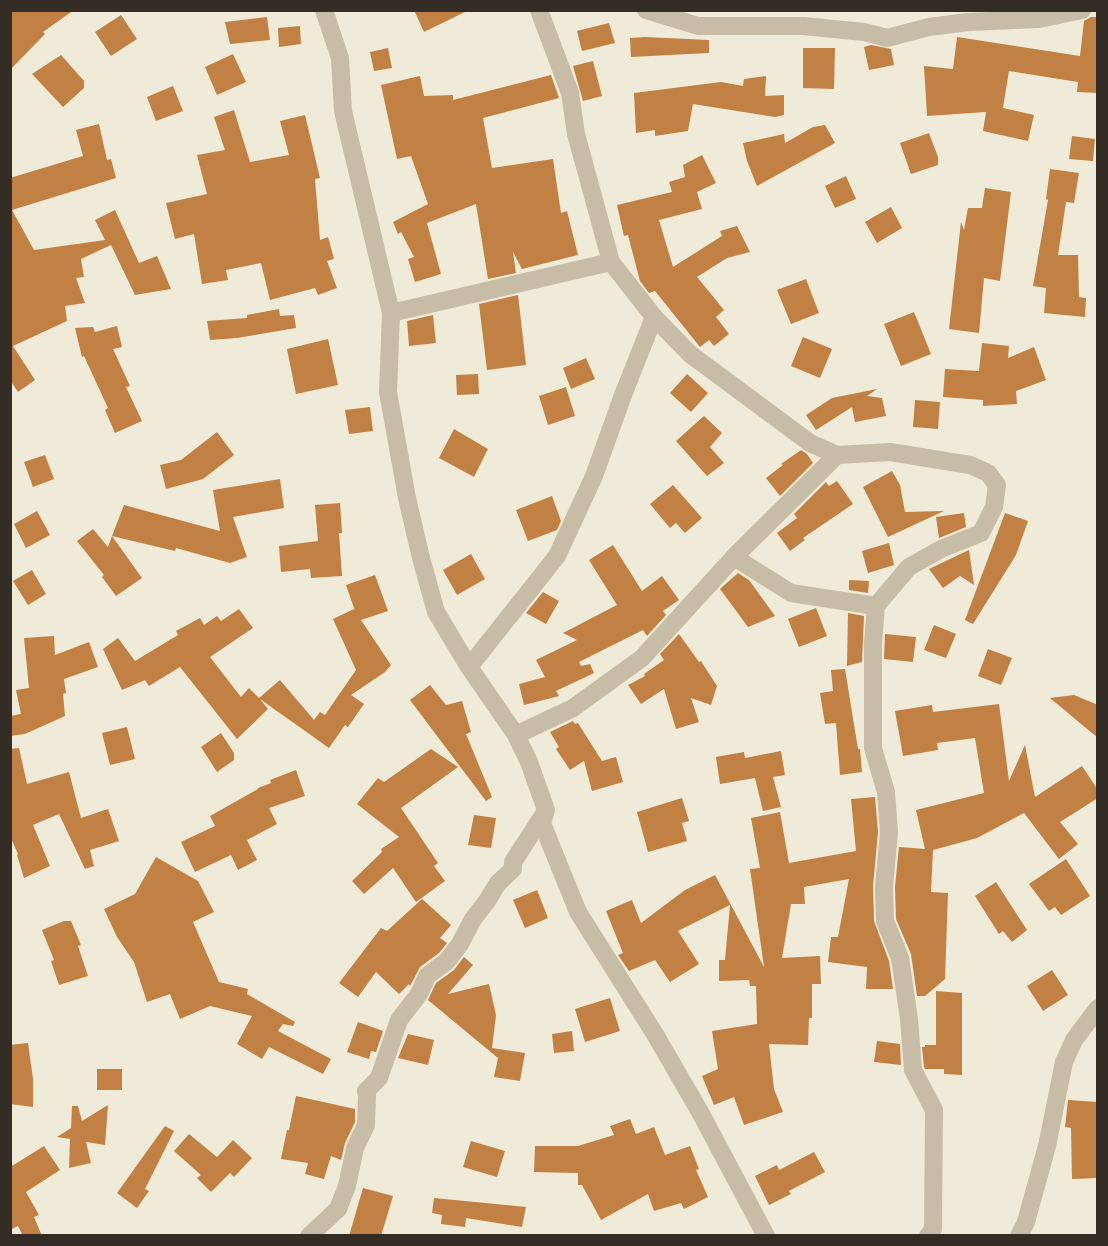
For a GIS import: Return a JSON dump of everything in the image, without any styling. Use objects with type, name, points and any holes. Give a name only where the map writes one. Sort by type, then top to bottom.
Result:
[{"type":"street","points":[[324,10],[340,58],[343,111],[391,314],[388,392],[414,528],[436,612],[469,667],[516,735],[529,762],[546,810],[542,823],[578,912],[656,1036],[711,1132],[766,1236]]},
{"type":"street","points":[[539,10],[570,93],[576,134],[611,262],[654,317],[690,354],[810,443],[837,455],[891,452],[970,465],[988,473],[997,485],[994,507],[981,533],[940,549],[909,567],[876,606],[873,643],[873,748],[887,802],[889,832],[884,887],[885,921],[900,958],[909,1019],[913,1070],[934,1110],[933,1228],[928,1236]]},
{"type":"street","points":[[646,10],[698,26],[803,26],[864,32],[887,38],[930,27],[968,22],[1039,20],[1082,10]]},
{"type":"street","points":[[391,314],[611,262]]},
{"type":"street","points":[[469,667],[557,556],[594,476],[622,395],[654,317]]},
{"type":"street","points":[[516,735],[573,708],[642,658],[734,557],[837,455]]},
{"type":"street","points":[[734,557],[791,593],[876,606]]},
{"type":"street","points":[[309,1236],[338,1209],[349,1177],[355,1148],[366,1125],[366,1091],[377,1082],[399,1020],[419,993],[427,976],[447,961],[460,945],[472,919],[487,902],[498,883],[513,869],[513,862],[546,810]]},
{"type":"street","points":[[1019,1236],[1026,1222],[1047,1146],[1064,1062],[1074,1040],[1098,1008]]},
{"type":"building","points":[[10,10],[74,10],[43,32],[45,34],[10,70]]},
{"type":"building","points":[[414,10],[469,10],[424,32]]},
{"type":"building","points":[[121,15],[137,39],[111,56],[95,32]]},
{"type":"building","points":[[267,17],[270,40],[230,44],[225,22]]},
{"type":"building","points":[[1091,17],[1098,17],[1098,93],[1077,92],[1078,82],[1009,71],[1003,108],[1034,115],[1028,141],[983,131],[986,112],[927,116],[924,66],[953,69],[957,37],[1080,56],[1084,21]]},
{"type":"building","points":[[609,23],[615,43],[582,51],[577,31]]},
{"type":"building","points":[[300,26],[301,44],[279,47],[278,28]]},
{"type":"building","points":[[630,38],[709,40],[709,53],[631,57]]},
{"type":"building","points":[[871,45],[891,49],[894,65],[869,70],[864,47]]},
{"type":"building","points":[[388,48],[392,68],[374,71],[370,52]]},
{"type":"building","points":[[803,48],[835,48],[834,89],[803,88]]},
{"type":"building","points":[[233,54],[246,82],[217,95],[205,67]]},
{"type":"building","points":[[61,55],[84,81],[84,88],[63,107],[32,74]]},
{"type":"building","points":[[593,61],[602,96],[583,101],[573,66]]},
{"type":"building","points":[[551,75],[559,98],[483,118],[492,168],[553,159],[561,213],[567,211],[578,255],[522,269],[513,252],[516,273],[488,279],[476,204],[427,223],[441,274],[415,282],[408,259],[414,257],[401,232],[398,234],[393,222],[428,204],[411,156],[397,159],[381,85],[420,76],[424,96],[453,95],[453,100]]},
{"type":"building","points":[[766,76],[765,96],[784,95],[784,115],[775,117],[693,104],[688,131],[655,136],[655,130],[636,133],[634,93],[721,82],[743,86],[744,79]]},
{"type":"building","points":[[173,86],[183,111],[156,121],[147,97]]},
{"type":"building","points":[[234,110],[250,162],[289,155],[280,121],[305,115],[320,178],[315,179],[320,240],[328,237],[334,259],[327,261],[337,288],[318,295],[315,288],[270,300],[261,263],[226,270],[228,280],[202,284],[194,234],[175,239],[166,203],[207,194],[197,155],[225,150],[214,117]]},
{"type":"building","points":[[99,124],[107,160],[111,159],[116,178],[12,210],[34,250],[105,240],[95,220],[115,210],[139,263],[157,256],[171,289],[135,295],[111,245],[81,259],[84,277],[76,278],[85,303],[65,306],[67,321],[13,346],[35,380],[18,392],[10,380],[10,178],[83,156],[76,130]]},
{"type":"building","points":[[825,125],[835,143],[757,186],[743,143],[784,134],[785,143],[813,127]]},
{"type":"building","points":[[929,133],[938,157],[938,165],[911,174],[900,143]]},
{"type":"building","points":[[1072,136],[1095,139],[1093,161],[1069,159]]},
{"type":"building","points":[[702,155],[716,183],[697,192],[702,209],[659,220],[673,267],[722,236],[720,231],[737,226],[750,252],[727,258],[697,277],[724,310],[716,317],[729,334],[714,346],[709,340],[700,347],[655,291],[649,293],[640,281],[628,235],[624,236],[617,205],[672,192],[669,182],[685,177],[683,165]]},
{"type":"building","points":[[1050,169],[1079,173],[1074,203],[1066,202],[1058,255],[1078,255],[1079,297],[1086,298],[1085,317],[1044,313],[1046,288],[1033,286],[1048,200],[1046,199]]},
{"type":"building","points":[[846,176],[856,199],[835,208],[825,186]]},
{"type":"building","points":[[985,188],[1011,192],[1000,281],[984,278],[979,333],[949,329],[961,222],[964,230],[968,208],[982,208]]},
{"type":"building","points":[[891,207],[902,228],[877,243],[865,222]]},
{"type":"building","points":[[806,279],[819,313],[791,324],[777,290]]},
{"type":"building","points":[[518,295],[526,365],[487,370],[479,304]]},
{"type":"building","points":[[279,309],[280,316],[294,315],[296,328],[210,340],[207,321],[247,318],[247,315]]},
{"type":"building","points":[[914,312],[931,354],[901,366],[884,324]]},
{"type":"building","points":[[433,315],[436,343],[409,346],[407,321]]},
{"type":"building","points":[[117,326],[122,347],[113,349],[130,386],[126,387],[142,421],[115,433],[105,410],[108,408],[84,356],[82,357],[75,328],[93,327],[95,332]]},
{"type":"building","points":[[803,337],[832,349],[820,378],[791,366]]},
{"type":"building","points":[[328,339],[338,385],[296,394],[287,349]]},
{"type":"building","points":[[982,343],[1009,346],[1008,358],[1034,347],[1046,380],[1016,391],[1017,404],[983,406],[983,400],[943,397],[945,369],[979,371]]},
{"type":"building","points":[[586,358],[595,379],[571,389],[563,368]]},
{"type":"building","points":[[478,374],[479,394],[457,395],[456,375]]},
{"type":"building","points":[[687,374],[708,393],[691,412],[670,393]]},
{"type":"building","points":[[566,387],[575,416],[548,425],[539,396]]},
{"type":"building","points":[[877,389],[867,396],[882,398],[886,416],[855,422],[852,407],[816,430],[806,415],[832,398]]},
{"type":"building","points":[[915,400],[940,402],[938,429],[913,427]]},
{"type":"building","points":[[370,407],[373,431],[349,434],[345,410]]},
{"type":"building","points":[[704,416],[722,433],[710,447],[724,463],[707,476],[676,441]]},
{"type":"building","points":[[454,429],[488,449],[474,477],[439,458]]},
{"type":"building","points":[[217,432],[234,455],[203,479],[166,489],[160,465],[181,460]]},
{"type":"building","points":[[801,450],[813,463],[780,496],[766,478]]},
{"type":"building","points":[[45,455],[54,479],[33,487],[24,462]]},
{"type":"building","points":[[892,471],[900,485],[905,512],[944,511],[888,537],[863,487]]},
{"type":"building","points":[[280,479],[284,508],[233,517],[247,557],[230,563],[176,548],[175,551],[112,536],[124,505],[220,531],[213,490]]},
{"type":"building","points":[[837,481],[853,504],[803,538],[805,540],[790,551],[777,533],[797,518],[794,514],[826,482],[829,486]]},
{"type":"building","points":[[673,485],[702,518],[685,533],[676,523],[670,528],[650,504]]},
{"type":"building","points":[[552,496],[561,521],[557,530],[528,541],[516,510]]},
{"type":"building","points":[[340,503],[342,533],[339,533],[342,576],[311,578],[310,569],[281,572],[279,546],[318,541],[315,505]]},
{"type":"building","points":[[37,511],[50,535],[26,548],[14,524]]},
{"type":"building","points":[[964,513],[966,527],[939,538],[936,517]]},
{"type":"building","points":[[1005,513],[1028,521],[1016,555],[973,624],[965,620]]},
{"type":"building","points":[[93,529],[108,547],[112,536],[142,578],[116,596],[102,577],[104,575],[77,541]]},
{"type":"building","points":[[889,543],[894,565],[868,573],[862,551]]},
{"type":"building","points":[[613,545],[642,591],[662,576],[679,600],[663,611],[666,615],[647,636],[643,630],[579,662],[581,666],[590,664],[594,673],[556,691],[559,696],[524,705],[519,684],[545,677],[536,660],[577,640],[563,633],[617,605],[589,560]]},
{"type":"building","points":[[969,550],[974,585],[960,576],[943,588],[929,569]]},
{"type":"building","points":[[471,554],[485,579],[457,595],[443,570]]},
{"type":"building","points":[[32,570],[46,594],[28,605],[13,581]]},
{"type":"building","points":[[738,573],[749,580],[775,616],[748,627],[720,589]]},
{"type":"building","points":[[375,575],[388,611],[361,620],[391,665],[385,672],[351,695],[364,704],[329,748],[260,699],[268,709],[237,739],[180,667],[149,686],[145,680],[122,690],[103,649],[118,638],[135,661],[178,635],[176,631],[200,618],[204,625],[217,616],[221,621],[239,609],[253,628],[210,657],[241,697],[249,688],[259,698],[280,680],[314,720],[320,712],[325,715],[356,670],[333,619],[354,609],[355,611],[346,585]]},
{"type":"building","points":[[849,580],[869,581],[868,593],[849,590]]},
{"type":"building","points":[[543,592],[559,601],[546,624],[526,613]]},
{"type":"building","points":[[816,608],[827,636],[799,647],[788,619]]},
{"type":"building","points":[[848,613],[864,616],[862,662],[847,666]]},
{"type":"building","points":[[934,625],[956,634],[946,658],[924,650]]},
{"type":"building","points":[[679,634],[699,662],[701,661],[717,686],[711,705],[691,698],[699,722],[676,729],[664,689],[641,704],[628,685],[645,676],[644,674],[664,660],[660,654]]},
{"type":"building","points":[[885,634],[916,637],[913,662],[884,659]]},
{"type":"building","points":[[54,636],[55,655],[89,642],[98,667],[64,679],[65,716],[25,734],[10,736],[10,716],[21,714],[16,690],[29,688],[24,638]]},
{"type":"building","points":[[988,649],[1012,658],[1001,685],[978,676]]},
{"type":"building","points":[[845,669],[862,772],[840,775],[836,723],[825,724],[820,693],[833,691],[831,670]]},
{"type":"building","points":[[430,685],[446,705],[462,701],[471,732],[466,734],[492,797],[486,801],[410,700]]},
{"type":"building","points":[[1074,695],[1098,705],[1098,738],[1050,698]]},
{"type":"building","points":[[999,704],[1009,781],[1025,745],[1035,797],[1082,766],[1098,790],[1098,798],[1060,822],[1078,844],[1059,859],[1024,813],[977,838],[933,850],[931,892],[948,893],[945,979],[925,996],[917,996],[911,954],[896,919],[895,887],[899,847],[925,849],[916,810],[984,793],[975,738],[937,743],[938,750],[903,756],[895,711],[932,705],[933,712]]},
{"type":"building","points":[[573,721],[575,724],[578,723],[602,761],[616,757],[623,782],[592,791],[584,761],[570,770],[556,749],[559,747],[550,732]]},
{"type":"building","points":[[127,727],[135,759],[110,765],[102,733]]},
{"type":"building","points":[[221,733],[234,753],[234,760],[217,772],[201,747]]},
{"type":"building","points":[[19,748],[27,784],[69,772],[81,818],[108,809],[119,841],[90,850],[94,866],[85,869],[59,814],[33,825],[50,866],[24,878],[18,854],[10,836],[10,749]]},
{"type":"building","points":[[431,749],[458,767],[401,808],[438,863],[434,866],[445,881],[416,902],[393,868],[364,894],[352,881],[382,852],[381,849],[399,837],[357,804],[378,778],[384,782]]},
{"type":"building","points":[[781,751],[785,775],[773,777],[781,807],[763,811],[755,778],[720,784],[716,757],[744,752],[745,758]]},
{"type":"building","points":[[296,770],[305,796],[269,808],[277,824],[247,840],[257,860],[238,870],[231,855],[195,872],[181,842],[215,826],[210,816],[271,783],[270,780]]},
{"type":"building","points":[[875,797],[878,832],[873,886],[874,921],[889,961],[893,989],[866,989],[867,967],[828,962],[831,937],[838,937],[849,879],[804,887],[805,904],[791,904],[782,958],[820,956],[821,984],[812,984],[812,1018],[809,1018],[808,1045],[769,1044],[774,1089],[783,1112],[744,1125],[734,1097],[714,1105],[702,1076],[718,1069],[712,1031],[757,1024],[756,986],[750,986],[749,980],[719,981],[719,960],[725,960],[730,905],[678,931],[699,964],[670,982],[655,960],[629,971],[618,955],[623,953],[606,911],[632,900],[641,923],[685,890],[715,875],[764,967],[750,869],[760,868],[751,818],[780,812],[789,863],[856,851],[851,799]]},
{"type":"building","points":[[682,798],[689,821],[682,823],[687,841],[648,852],[637,812]]},
{"type":"building","points":[[474,815],[496,818],[491,848],[468,845]]},
{"type":"building","points":[[156,857],[198,881],[214,912],[193,922],[219,982],[248,989],[247,994],[295,1022],[293,1026],[283,1024],[278,1031],[331,1059],[323,1074],[269,1047],[262,1059],[237,1044],[252,1016],[210,1006],[180,1019],[170,994],[147,1002],[134,962],[117,937],[104,909],[135,894]]},
{"type":"building","points":[[1066,859],[1090,896],[1061,915],[1055,907],[1049,911],[1029,884]]},
{"type":"building","points":[[996,882],[1027,930],[1012,942],[1003,931],[999,934],[975,896]]},
{"type":"building","points":[[537,890],[548,918],[525,928],[513,900]]},
{"type":"building","points":[[422,899],[451,925],[440,938],[447,943],[439,953],[420,967],[410,986],[409,984],[399,994],[376,972],[358,997],[339,983],[381,928],[387,931]]},
{"type":"building","points":[[64,921],[71,921],[81,945],[78,946],[88,976],[59,985],[51,961],[54,960],[42,930]]},
{"type":"building","points":[[464,957],[473,965],[448,994],[489,984],[496,1015],[492,1048],[525,1053],[520,1081],[494,1077],[498,1058],[428,1000],[436,983],[454,970]]},
{"type":"building","points":[[1052,970],[1068,995],[1043,1011],[1027,986]]},
{"type":"building","points":[[936,991],[962,993],[962,1075],[944,1074],[944,1069],[925,1069],[924,1067],[922,1047],[936,1045]]},
{"type":"building","points":[[610,998],[620,1031],[585,1042],[575,1009]]},
{"type":"building","points":[[358,1022],[383,1031],[376,1052],[371,1051],[369,1059],[347,1052]]},
{"type":"building","points":[[572,1031],[574,1051],[554,1053],[552,1034]]},
{"type":"building","points":[[408,1034],[434,1040],[428,1065],[398,1058]]},
{"type":"building","points":[[877,1041],[900,1044],[901,1065],[874,1062]]},
{"type":"building","points":[[28,1043],[33,1079],[33,1107],[10,1104],[10,1045]]},
{"type":"building","points":[[97,1069],[122,1069],[122,1090],[97,1090]]},
{"type":"building","points":[[296,1096],[355,1109],[355,1122],[345,1143],[341,1160],[331,1156],[324,1179],[305,1174],[308,1163],[281,1159]]},
{"type":"building","points":[[1068,1100],[1098,1102],[1098,1178],[1072,1179],[1071,1128],[1065,1127]]},
{"type":"building","points":[[108,1105],[105,1145],[86,1142],[91,1163],[69,1168],[70,1139],[57,1137],[71,1128],[72,1106],[78,1106],[82,1121]]},
{"type":"building","points":[[630,1119],[636,1134],[654,1127],[665,1155],[690,1146],[699,1169],[696,1170],[708,1197],[684,1209],[681,1203],[654,1211],[648,1194],[601,1220],[582,1185],[578,1185],[578,1173],[534,1172],[535,1146],[578,1146],[614,1135],[610,1126]]},
{"type":"building","points":[[165,1126],[174,1131],[145,1189],[149,1191],[137,1208],[117,1193]]},
{"type":"building","points":[[189,1134],[217,1157],[233,1140],[252,1158],[234,1177],[230,1173],[211,1192],[197,1178],[201,1175],[174,1151]]},
{"type":"building","points":[[471,1141],[505,1151],[497,1177],[463,1167]]},
{"type":"building","points":[[44,1146],[60,1170],[26,1192],[39,1215],[34,1217],[42,1236],[23,1236],[18,1226],[10,1230],[10,1163],[12,1166]]},
{"type":"building","points":[[814,1152],[825,1172],[789,1191],[791,1194],[769,1205],[755,1176],[777,1165],[779,1170]]},
{"type":"building","points":[[363,1188],[393,1196],[381,1236],[349,1236]]},
{"type":"building","points":[[434,1198],[526,1207],[522,1227],[466,1218],[465,1227],[441,1224],[442,1215],[432,1213]]}]
